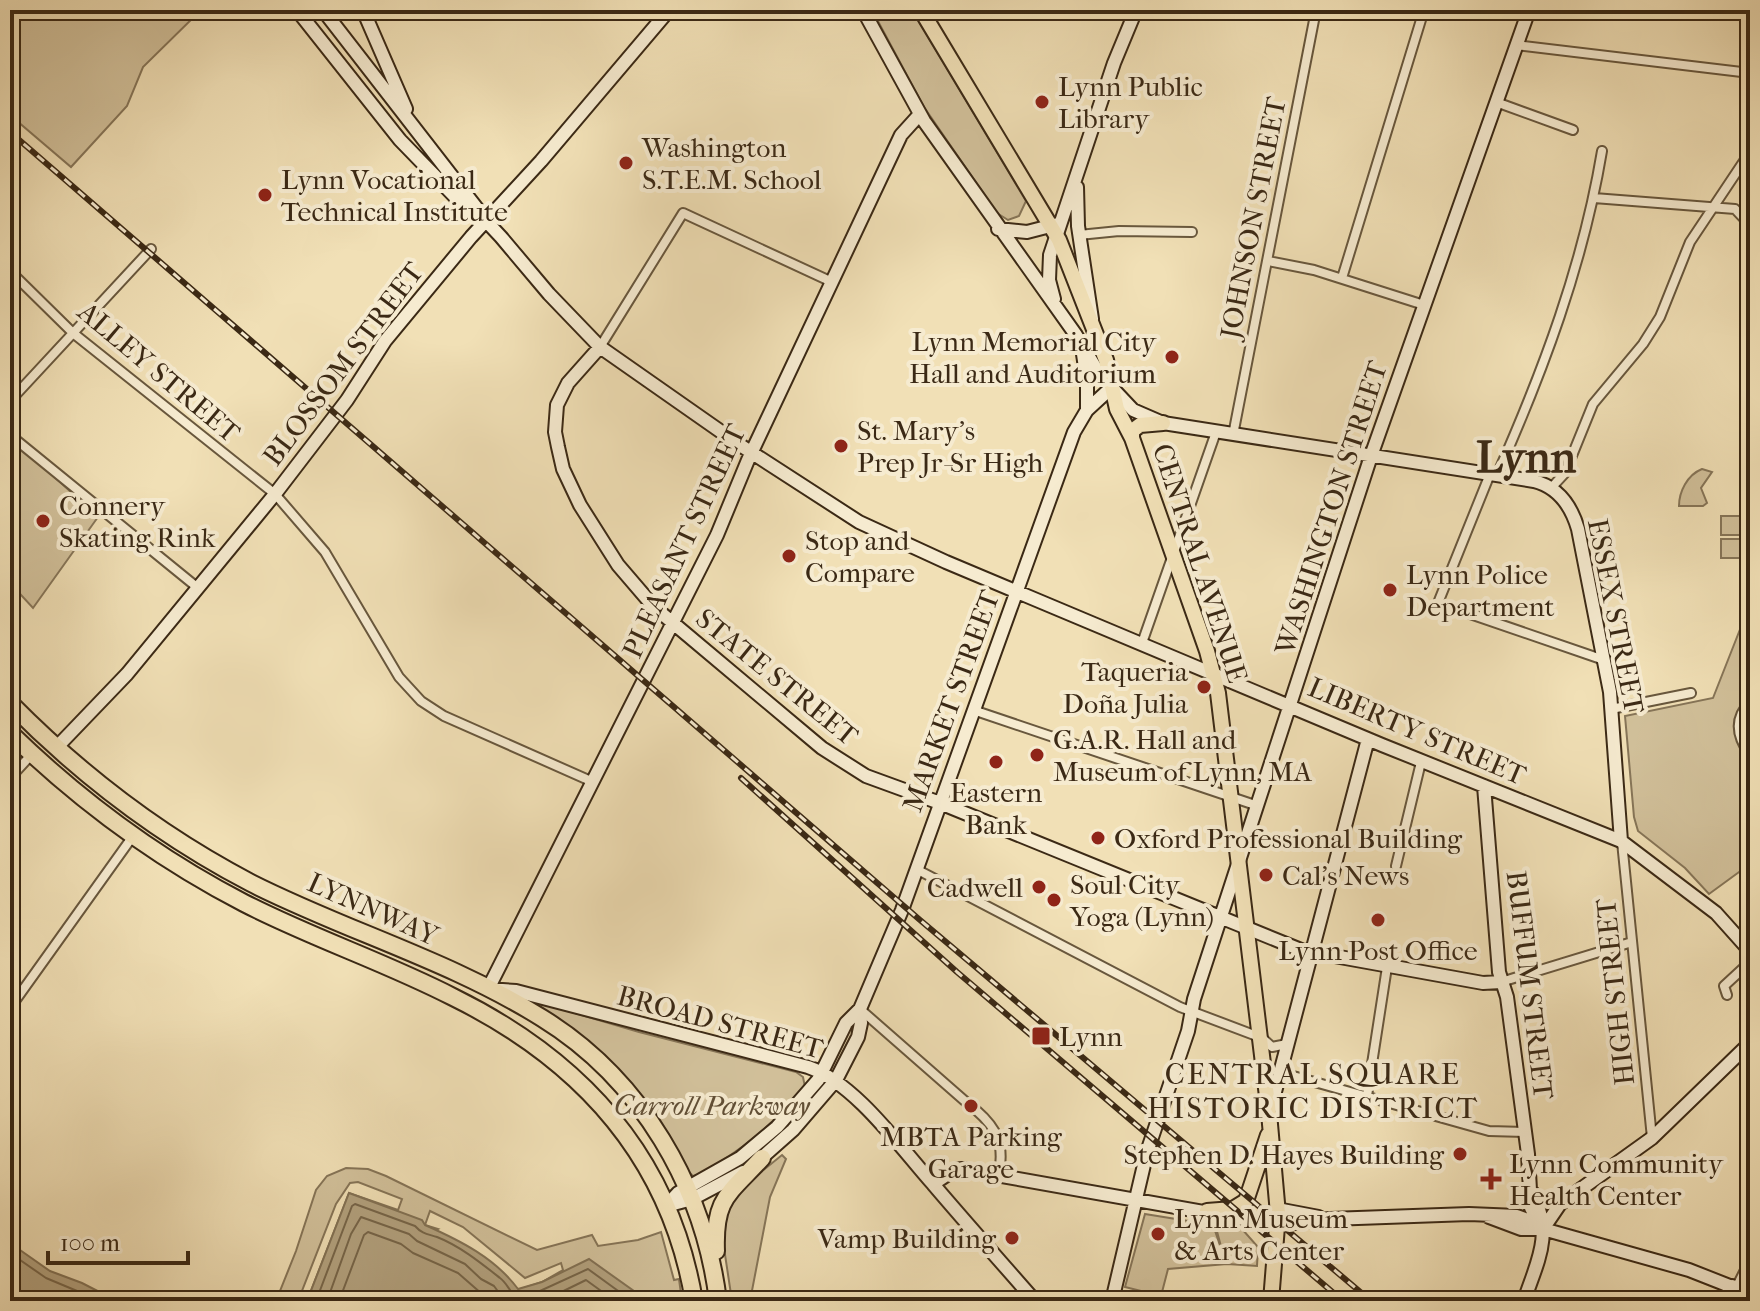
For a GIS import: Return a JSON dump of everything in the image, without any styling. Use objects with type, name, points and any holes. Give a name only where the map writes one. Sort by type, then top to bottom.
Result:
[{"type":"highway","name":"LYNNWAY","points":[[10,703],[56,748],[135,812],[221,867],[290,902],[488,989],[556,1027],[608,1071],[653,1125],[696,1190],[718,1301]]},
{"type":"highway","name":"LYNNWAY","points":[[10,733],[37,759],[133,836],[194,875],[246,904],[441,991],[529,1040],[573,1075],[613,1117],[640,1154],[666,1206],[683,1253],[694,1301]]},
{"type":"highway","points":[[37,759],[56,748]]},
{"type":"highway","points":[[718,1301],[717,1214],[727,1196],[762,1158]]},
{"type":"main road","points":[[297,10],[400,140],[466,208],[486,221]]},
{"type":"main road","points":[[323,10],[486,221]]},
{"type":"main road","name":"BLOSSOM STREET","points":[[56,748],[124,677],[198,588],[347,400],[385,341],[669,10]]},
{"type":"main road","points":[[863,10],[920,114],[998,229],[1076,335],[1100,375],[1137,413],[1163,423],[1534,481],[1552,487]]},
{"type":"main road","name":"CENTRAL AVENUE","points":[[921,10],[1056,228],[1106,360],[1117,409],[1132,438],[1214,673],[1270,1120],[1277,1209],[1271,1301]]},
{"type":"main road","points":[[1061,314],[1051,291],[1048,269],[1056,228],[1136,10]]},
{"type":"main road","name":"WASHINGTON STREET","points":[[1112,1301],[1150,1142],[1188,1031],[1191,1012],[1371,456],[1529,10]]},
{"type":"main road","points":[[368,13],[414,126]]},
{"type":"main road","name":"PLEASANT STREET","points":[[488,989],[717,535],[752,453],[901,135],[920,114]]},
{"type":"main road","points":[[1079,168],[1077,217],[1090,293],[1092,326]]},
{"type":"main road","points":[[998,229],[1021,232],[1056,228],[1077,217]]},
{"type":"main road","name":"LIBERTY STREET","points":[[486,221],[600,347],[752,453],[880,533],[1421,762],[1621,841]]},
{"type":"main road","name":"MARKET STREET","points":[[1076,335],[1086,368],[1087,410]]},
{"type":"main road","name":"STATE STREET","points":[[600,347],[568,383],[557,405],[555,432],[563,469],[580,505],[618,565],[654,607],[822,748],[866,776],[1311,953],[1483,983],[1501,982]]},
{"type":"main road","name":"MARKET STREET","points":[[813,1096],[836,1080],[859,1032],[860,1009],[916,869],[1073,437],[1087,410],[1112,387]]},
{"type":"main road","points":[[1132,438],[1136,427],[1163,423]]},
{"type":"main road","name":"ESSEX STREET","points":[[1552,487],[1575,519],[1605,660],[1621,841]]},
{"type":"main road","points":[[1207,1211],[1233,1209],[1246,1201],[1270,1120],[1279,1072],[1368,739]]},
{"type":"main road","name":"BUFFUM STREET","points":[[1484,786],[1501,982],[1507,997],[1532,1211],[1543,1229]]},
{"type":"main road","points":[[1621,841],[1716,913],[1750,951]]},
{"type":"main road","name":"BROAD STREET","points":[[488,989],[516,991],[823,1073],[836,1080],[933,1184],[1035,1301]]},
{"type":"main road","name":"MARKET STREET","points":[[813,1096],[846,1023],[860,1009]]},
{"type":"main road","points":[[1524,1301],[1542,1247],[1543,1229],[1563,1202],[1652,1138],[1750,1043]]},
{"type":"main road","points":[[666,1206],[762,1158],[787,1135],[813,1096]]},
{"type":"main road","points":[[696,1190],[757,1145],[813,1096]]},
{"type":"main road","points":[[933,1184],[955,1169],[1277,1225],[1330,1219],[1485,1216],[1521,1229],[1543,1229],[1689,1270],[1750,1294]]},
{"type":"main road","points":[[1277,1209],[1330,1219]]},
{"type":"main road","points":[[1723,1301],[1734,1287]]},
{"type":"street","name":"JOHNSON STREET","points":[[1233,435],[1316,10]]},
{"type":"street","points":[[1342,278],[1424,10]]},
{"type":"street","points":[[1516,45],[1750,73]]},
{"type":"street","points":[[1496,102],[1573,130]]},
{"type":"street","points":[[1602,151],[1594,198],[1576,267],[1536,387],[1493,475],[1438,603],[1605,660]]},
{"type":"street","points":[[1552,487],[1565,473],[1593,404],[1643,344],[1660,317],[1690,242],[1750,152]]},
{"type":"street","points":[[1594,198],[1735,209],[1750,225]]},
{"type":"street","points":[[600,347],[683,213],[832,282]]},
{"type":"street","points":[[1079,235],[1112,231],[1192,232]]},
{"type":"street","points":[[10,401],[151,249]]},
{"type":"street","points":[[1268,261],[1314,270],[1424,305]]},
{"type":"street","name":"ALLEY STREET","points":[[10,271],[73,333],[275,494],[325,552],[399,677],[421,701],[444,716],[593,782]]},
{"type":"street","points":[[1142,643],[1216,432]]},
{"type":"street","points":[[10,435],[198,588]]},
{"type":"street","points":[[1611,709],[1691,693]]},
{"type":"street","points":[[1750,702],[1742,710],[1737,731],[1750,755]]},
{"type":"street","points":[[973,710],[1258,806]]},
{"type":"street","points":[[10,778],[37,759]]},
{"type":"street","points":[[1396,866],[1421,762]]},
{"type":"street","points":[[10,1008],[133,836]]},
{"type":"street","name":"HIGH STREET","points":[[1621,841],[1652,1138]]},
{"type":"street","points":[[916,869],[1191,1012],[1262,1038],[1272,1047],[1287,1044]]},
{"type":"street","points":[[1501,982],[1632,942]]},
{"type":"street","points":[[1727,995],[1724,986],[1750,962]]},
{"type":"street","points":[[1367,1096],[1387,967]]},
{"type":"street","points":[[860,1009],[966,1102]]},
{"type":"street","points":[[1279,1072],[1489,1131],[1525,1132]]},
{"type":"street","points":[[976,1110],[994,1128],[1001,1143],[999,1175]]},
{"type":"street","points":[[1734,1287],[1750,1260]]},
{"type":"green space","points":[[10,10],[201,10],[143,67],[127,106],[71,167],[10,115]]},
{"type":"green space","points":[[872,10],[912,10],[1026,201],[1019,216],[1008,220],[997,213],[924,107]]},
{"type":"green space","points":[[10,436],[98,517],[33,608],[10,583]]},
{"type":"green space","points":[[1702,469],[1712,472],[1701,488],[1707,503],[1703,506],[1679,506],[1685,484]]},
{"type":"green space","points":[[1721,516],[1750,516],[1750,535],[1721,535]]},
{"type":"green space","points":[[1721,539],[1750,539],[1750,558],[1721,558]]},
{"type":"green space","points":[[1750,604],[1750,864],[1709,894],[1685,868],[1638,831],[1634,817],[1625,716],[1713,698]]},
{"type":"green space","name":"Carroll Parkway","points":[[517,996],[639,1032],[796,1072],[803,1077],[805,1087],[756,1137],[693,1176],[669,1136]]},
{"type":"green space","name":"Carroll Parkway","points":[[782,1155],[786,1159],[770,1197],[750,1301],[732,1301],[721,1228],[733,1195]]},
{"type":"green space","points":[[346,1168],[368,1169],[386,1176],[537,1250],[592,1235],[598,1246],[638,1240],[661,1232],[674,1280],[679,1279],[682,1301],[521,1301],[521,1289],[563,1270],[561,1263],[525,1278],[463,1227],[430,1211],[425,1225],[438,1229],[307,1301],[349,1193],[398,1210],[402,1199],[358,1182],[350,1183],[336,1204],[298,1301],[276,1301],[316,1190],[327,1176]]},
{"type":"green space","points":[[1145,1214],[1213,1225],[1223,1254],[1215,1224],[1242,1229],[1258,1247],[1257,1266],[1227,1264],[1168,1269],[1161,1296],[1125,1287]]},
{"type":"water","points":[[349,1193],[422,1220],[425,1225],[488,1259],[518,1289],[542,1282],[589,1259],[648,1301],[307,1301]]},
{"type":"water","points":[[10,1243],[50,1271],[117,1301],[10,1301]]},
{"type":"railway","points":[[10,132],[920,920],[1371,1301]]},
{"type":"railway","points":[[741,778],[957,972],[1343,1301]]},
{"type":"place","name":"Lynn Public Library","points":[[1042,102]]},
{"type":"place","name":"Washington S.T.E.M. School","points":[[626,163]]},
{"type":"place","name":"Lynn Vocational Technical Institute","points":[[265,195]]},
{"type":"place","name":"Lynn Memorial City Hall and Auditorium","points":[[1172,357]]},
{"type":"place","name":"St. Mary's Prep Jr-Sr High","points":[[841,446]]},
{"type":"place","name":"Connery Skating Rink","points":[[43,521]]},
{"type":"place","name":"Stop and Compare","points":[[789,556]]},
{"type":"place","name":"Lynn Police Department","points":[[1390,590]]},
{"type":"place","name":"Taqueria Doña Julia","points":[[1204,687]]},
{"type":"place","name":"G.A.R. Hall and Museum of Lynn, MA","points":[[1037,755]]},
{"type":"place","name":"Eastern Bank","points":[[996,762]]},
{"type":"place","name":"Oxford Professional Building","points":[[1098,838]]},
{"type":"place","name":"Cal's News","points":[[1266,875]]},
{"type":"place","name":"Cadwell","points":[[1039,887]]},
{"type":"place","name":"Soul City Yoga (Lynn)","points":[[1054,900]]},
{"type":"place","name":"Lynn Post Office","points":[[1378,920]]},
{"type":"place","name":"Lynn","points":[[1041,1036]]},
{"type":"place","name":"MBTA Parking Garage","points":[[971,1106]]},
{"type":"place","name":"Stephen D. Hayes Building","points":[[1460,1154]]},
{"type":"place","name":"Lynn Community Health Center","points":[[1491,1179]]},
{"type":"place","name":"Lynn Museum & Arts Center","points":[[1158,1234]]},
{"type":"place","name":"Vamp Building","points":[[1012,1238]]},
{"type":"district","name":"Lynn","points":[[1526,457]]},
{"type":"district","name":"CENTRAL SQUARE HISTORIC DISTRICT","points":[[1313,1091]]}]
